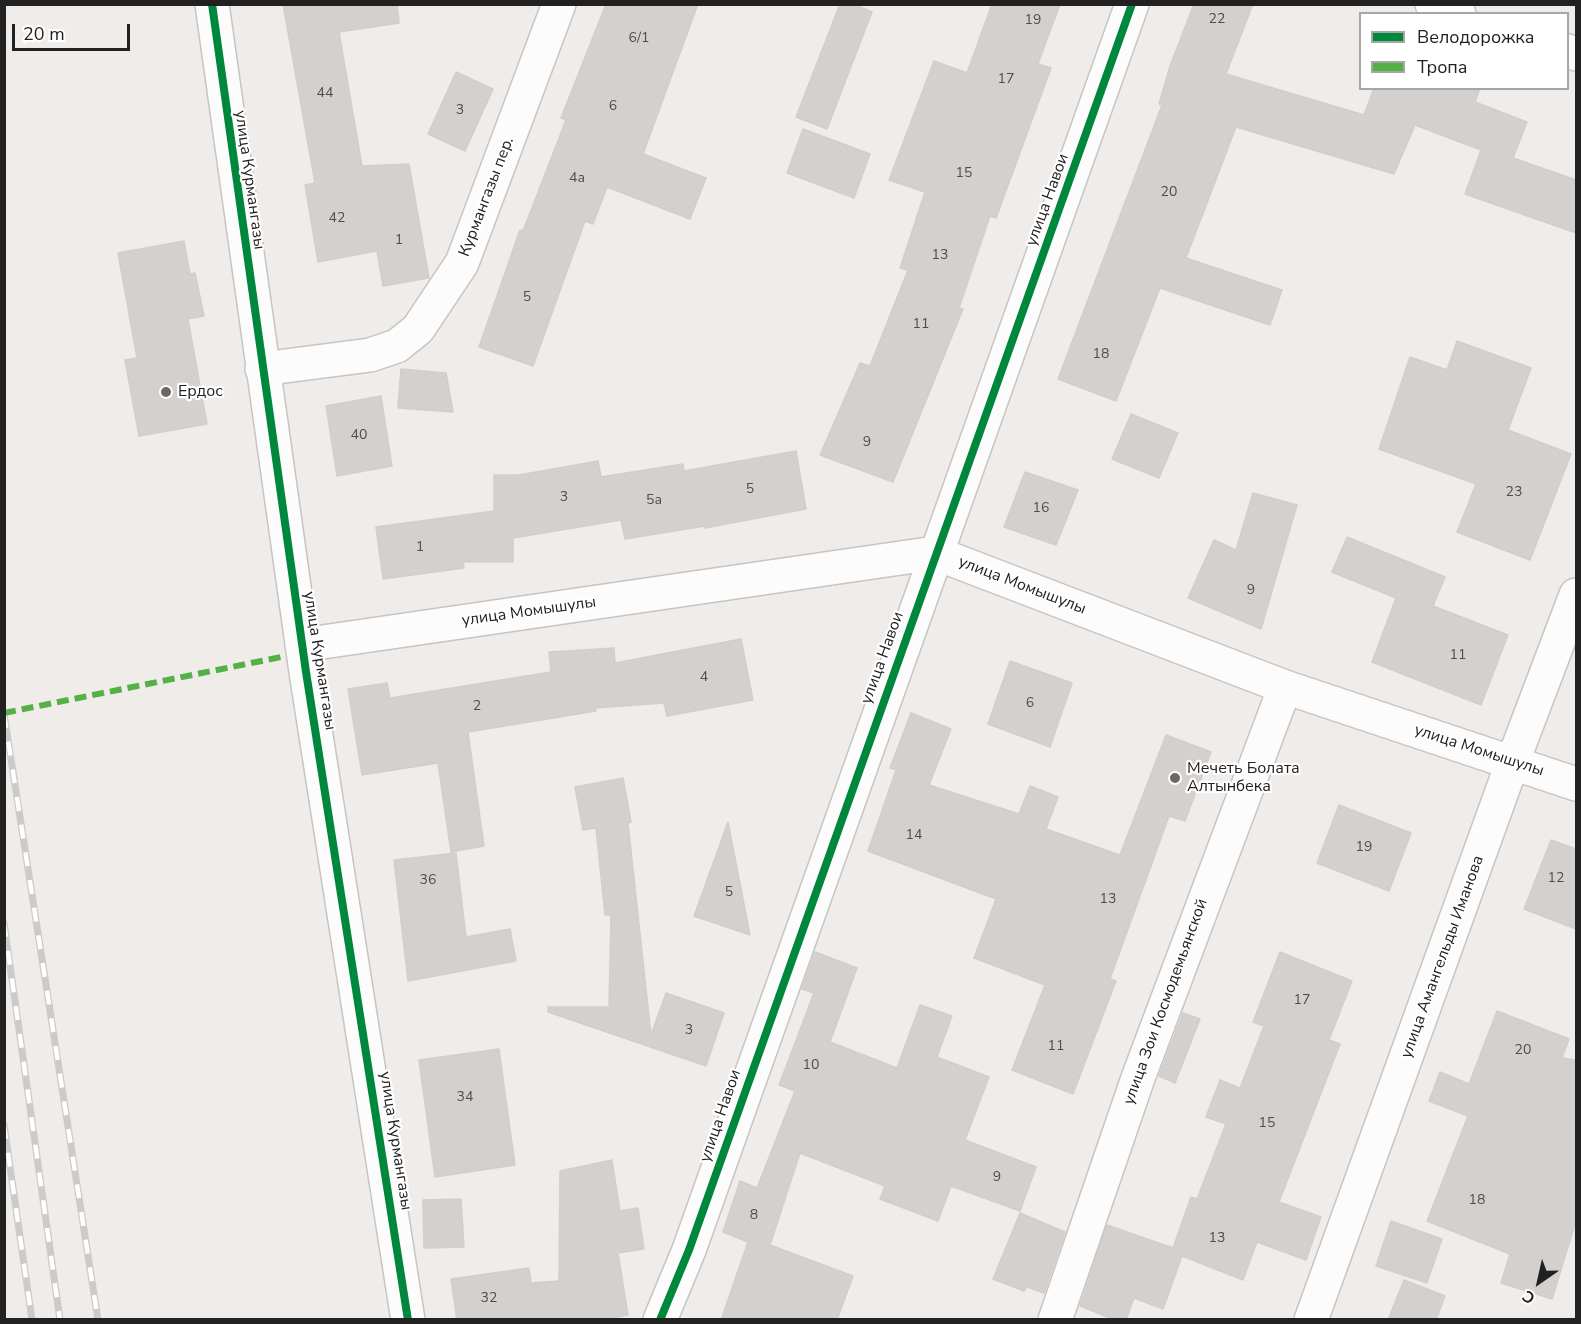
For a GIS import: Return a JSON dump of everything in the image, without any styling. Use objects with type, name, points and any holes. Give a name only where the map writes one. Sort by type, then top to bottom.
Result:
[{"type":"street","name":"улица Курмангазы","points":[[212,4],[302,645],[408,1320]]},
{"type":"street","name":"Курмангазы пер.","points":[[262,369],[370,355],[397,346],[418,329],[462,263],[559,4]]},
{"type":"street","name":"улица Навои","points":[[660,1320],[689,1250],[1132,4]]},
{"type":"street","points":[[1432,4],[1454,12]]},
{"type":"street","name":"улица Момышулы","points":[[302,645],[935,553],[1285,687],[1513,761],[1576,784]]},
{"type":"street","name":"улица Амангельды Иманова","points":[[1311,1320],[1513,761],[1576,595]]},
{"type":"street","name":"улица Зои Космодемьянской","points":[[1055,1320],[1138,1078],[1285,687]]},
{"type":"building","points":[[283,4],[397,4],[399,23],[339,32],[362,166],[409,164],[429,278],[383,286],[377,251],[318,262],[305,185],[315,183]]},
{"type":"building","points":[[606,4],[698,4],[643,154],[706,178],[690,219],[607,187],[593,224],[585,221],[533,366],[479,347],[520,230],[523,231],[566,120],[561,118]]},
{"type":"building","points":[[840,4],[853,4],[872,12],[827,129],[796,117]]},
{"type":"building","points":[[992,4],[1060,4],[1038,64],[1051,68],[996,218],[990,216],[959,308],[963,309],[893,482],[820,455],[860,363],[870,366],[908,270],[900,268],[925,192],[889,180],[934,61],[967,73]]},
{"type":"building","points":[[1194,4],[1253,4],[1226,74],[1364,115],[1373,90],[1479,90],[1475,102],[1527,122],[1513,158],[1576,180],[1576,233],[1465,194],[1481,150],[1415,125],[1394,174],[1236,127],[1186,258],[1282,290],[1270,325],[1160,288],[1116,401],[1058,379],[1162,105],[1159,104],[1170,66]]},
{"type":"building","points":[[456,72],[493,89],[465,151],[428,134]]},
{"type":"building","points":[[803,129],[870,154],[854,198],[787,173]]},
{"type":"building","points":[[184,241],[190,274],[195,273],[204,316],[188,319],[207,424],[139,436],[125,360],[137,358],[118,253]]},
{"type":"building","points":[[1457,341],[1531,368],[1508,430],[1571,454],[1530,560],[1457,532],[1476,484],[1379,449],[1410,357],[1447,370]]},
{"type":"building","points":[[401,369],[446,373],[453,412],[398,408]]},
{"type":"building","points":[[381,396],[392,466],[337,476],[326,406]]},
{"type":"building","points":[[1131,414],[1178,433],[1159,478],[1112,459]]},
{"type":"building","points":[[796,451],[806,509],[705,528],[705,526],[625,539],[621,520],[513,538],[513,562],[463,562],[464,568],[383,579],[376,527],[494,511],[494,475],[519,475],[598,461],[601,477],[683,464],[684,471]]},
{"type":"building","points":[[1025,472],[1078,490],[1056,545],[1004,527]]},
{"type":"building","points":[[1253,493],[1297,505],[1261,629],[1188,598],[1214,540],[1236,550]]},
{"type":"building","points":[[1347,537],[1445,577],[1433,606],[1508,635],[1481,705],[1372,662],[1396,598],[1332,572]]},
{"type":"building","points":[[741,639],[753,700],[667,716],[664,703],[595,708],[596,711],[468,732],[484,846],[451,852],[438,763],[362,775],[348,689],[387,683],[390,698],[551,672],[549,652],[614,648],[615,663]]},
{"type":"building","points":[[1010,661],[1072,683],[1050,747],[988,724]]},
{"type":"building","points":[[911,713],[951,729],[929,785],[1019,814],[1030,786],[1058,797],[1046,829],[1120,855],[1166,735],[1211,752],[1185,821],[1169,816],[1110,979],[1116,981],[1073,1094],[1012,1070],[1045,985],[974,958],[996,899],[868,851],[896,770],[890,768]]},
{"type":"building","points":[[623,778],[631,822],[628,823],[651,1035],[666,993],[724,1013],[706,1066],[548,1012],[548,1007],[609,1007],[611,915],[605,915],[596,828],[583,830],[575,787]]},
{"type":"building","points":[[1339,805],[1411,833],[1389,891],[1317,863]]},
{"type":"building","points":[[728,822],[750,935],[694,916]]},
{"type":"building","points":[[1551,840],[1576,849],[1576,929],[1524,909]]},
{"type":"building","points":[[456,853],[466,937],[510,929],[516,961],[408,981],[394,860]]},
{"type":"building","points":[[815,952],[857,968],[830,1042],[897,1068],[920,1005],[952,1016],[937,1057],[989,1077],[965,1140],[1036,1167],[1020,1211],[951,1186],[938,1221],[880,1199],[885,1186],[800,1153],[770,1245],[853,1276],[837,1320],[721,1320],[748,1242],[723,1232],[740,1181],[757,1188],[795,1091],[779,1085],[814,993],[802,989]]},
{"type":"building","points":[[1280,952],[1352,981],[1329,1040],[1340,1044],[1279,1202],[1321,1217],[1306,1260],[1257,1242],[1243,1280],[1182,1256],[1163,1309],[1134,1298],[1126,1320],[1115,1320],[1080,1306],[1107,1225],[1173,1248],[1191,1197],[1197,1199],[1226,1124],[1206,1117],[1220,1080],[1240,1088],[1264,1026],[1253,1022]]},
{"type":"building","points":[[1497,1011],[1569,1039],[1562,1058],[1576,1060],[1576,1221],[1552,1299],[1501,1283],[1510,1254],[1427,1221],[1468,1116],[1429,1101],[1440,1072],[1469,1084]]},
{"type":"building","points":[[1183,1013],[1200,1019],[1175,1083],[1159,1076]]},
{"type":"building","points":[[499,1049],[515,1165],[435,1177],[419,1060]]},
{"type":"building","points":[[612,1160],[620,1211],[638,1208],[644,1249],[618,1253],[628,1315],[601,1320],[457,1320],[451,1279],[529,1268],[531,1283],[559,1281],[560,1171]]},
{"type":"building","points":[[461,1199],[464,1247],[424,1248],[423,1200]]},
{"type":"building","points":[[1020,1213],[1065,1232],[1044,1293],[1027,1287],[1024,1291],[993,1279]]},
{"type":"building","points":[[1391,1221],[1442,1239],[1427,1283],[1376,1266]]},
{"type":"building","points":[[1404,1280],[1445,1296],[1436,1320],[1388,1320]]},
{"type":"railway","points":[[4,714],[98,1320]]},
{"type":"railway","points":[[4,923],[60,1320]]},
{"type":"railway","points":[[4,1125],[32,1320]]},
{"type":"marked path","points":[[4,713],[281,657]]},
{"type":"cycle path","points":[[212,4],[306,672],[408,1320]]},
{"type":"cycle path","points":[[660,1320],[689,1250],[1132,4]]},
{"type":"place","name":"Ердос","points":[[166,392]]},
{"type":"place","name":"Мечеть Болата Алтынбека","points":[[1175,778]]}]
